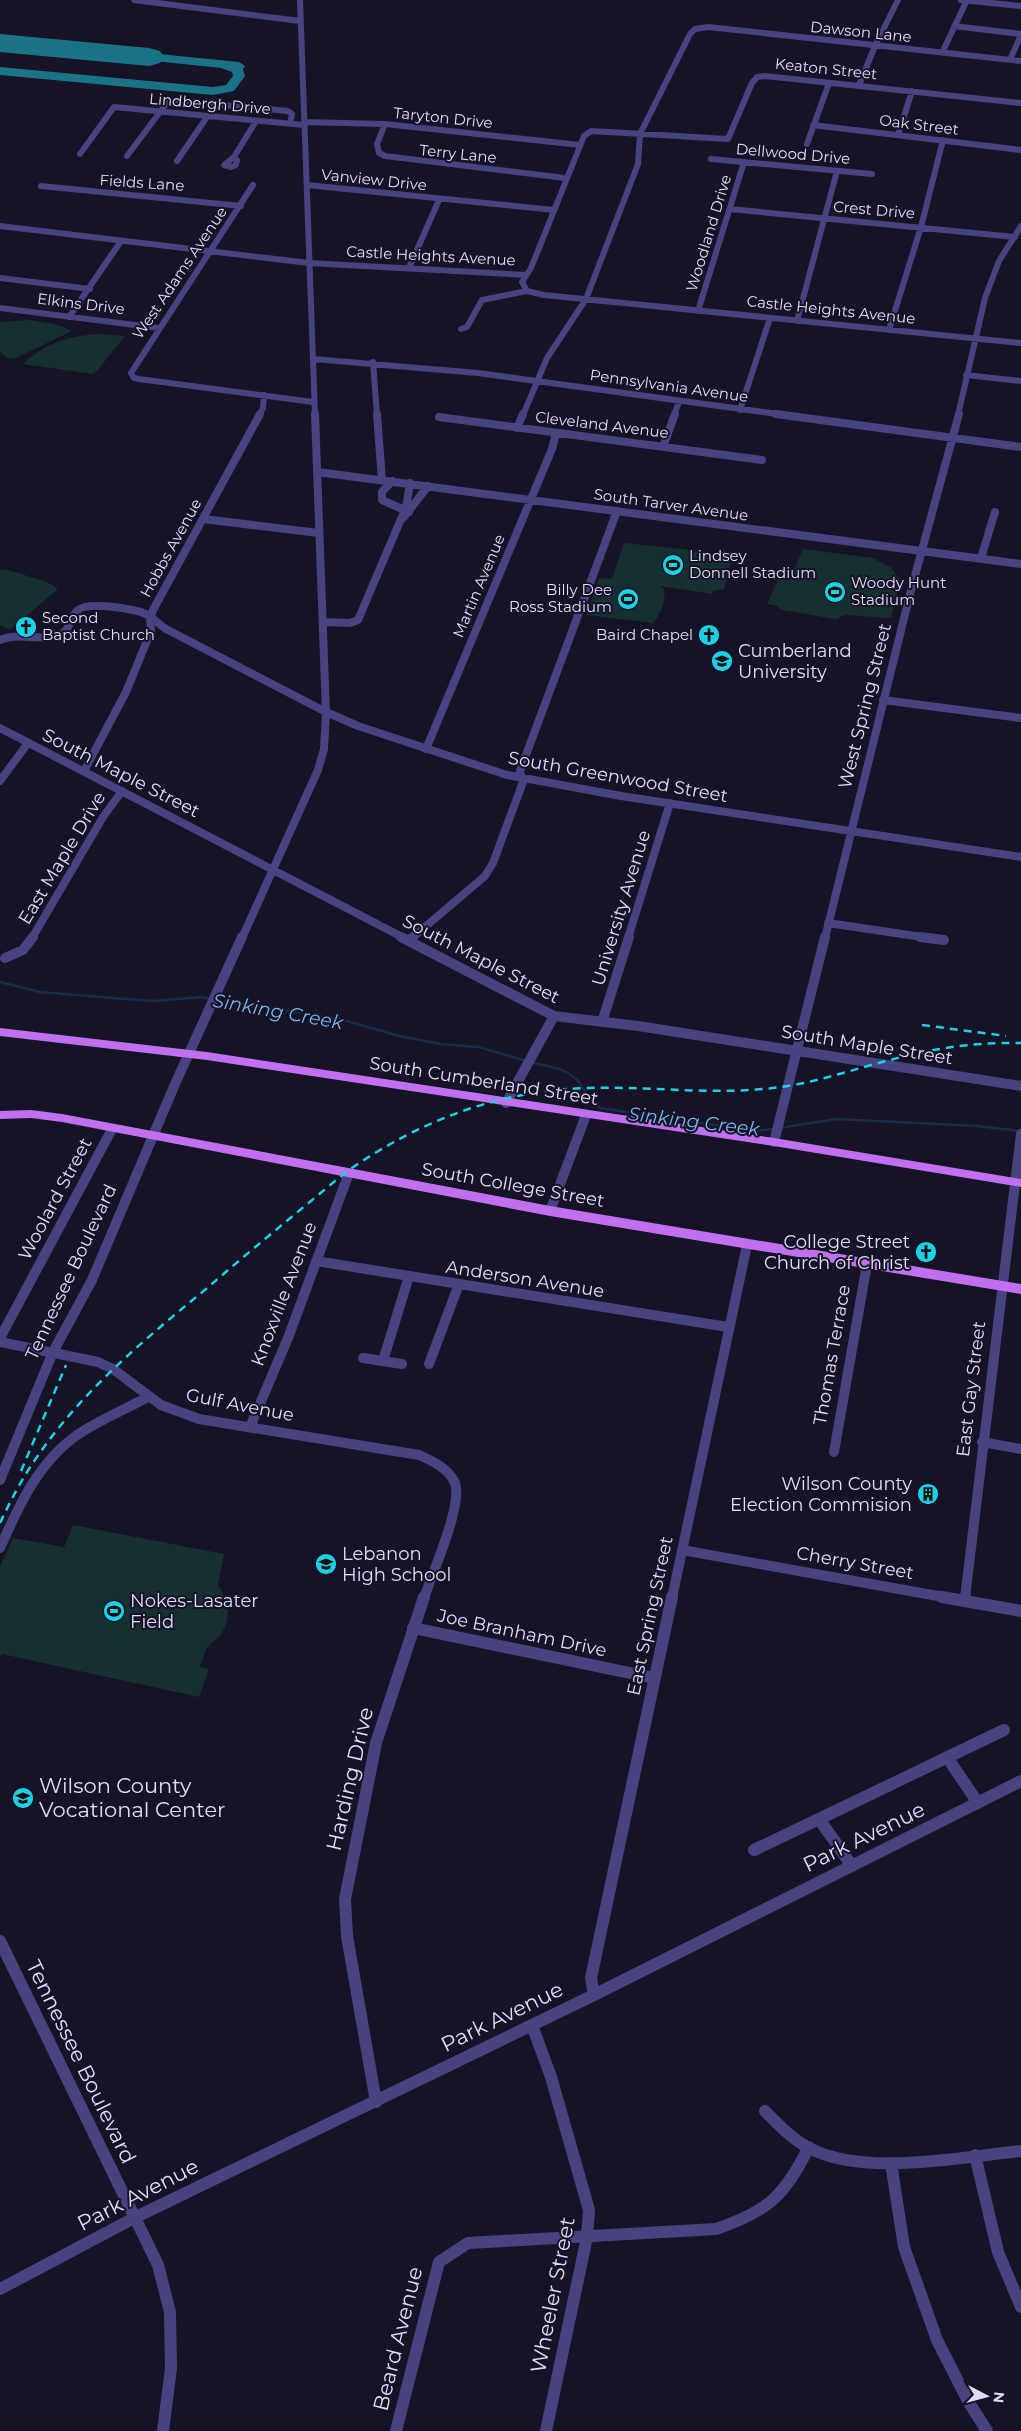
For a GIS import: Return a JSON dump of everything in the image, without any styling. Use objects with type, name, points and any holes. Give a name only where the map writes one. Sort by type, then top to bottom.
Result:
[{"type":"main road","name":"South Cumberland Street","points":[[0,1032],[189,1054],[586,1115],[775,1138],[1018,1183]]},
{"type":"main road","name":"South College Street","points":[[0,1115],[31,1114],[62,1118],[550,1211],[1021,1289]]},
{"type":"street","points":[[134,0],[300,21]]},
{"type":"street","name":"Tennessee Boulevard","points":[[0,1480],[53,1352],[92,1280],[243,930],[273,870],[322,757],[326,712],[313,402],[300,0]]},
{"type":"street","points":[[859,85],[874,46],[898,0]]},
{"type":"street","points":[[961,0],[1021,6]]},
{"type":"street","points":[[942,53],[967,0]]},
{"type":"street","points":[[954,26],[1021,34],[1010,60]]},
{"type":"street","name":"Dawson Lane","points":[[640,134],[690,34],[698,27],[1021,61]]},
{"type":"street","name":"Keaton Street","points":[[640,134],[728,139],[757,77],[771,76],[1021,103]]},
{"type":"street","points":[[807,144],[828,83]]},
{"type":"street","points":[[898,135],[912,91]]},
{"type":"street","points":[[127,156],[167,101],[176,100],[288,110],[292,114],[290,124]]},
{"type":"street","name":"Lindbergh Drive","points":[[80,154],[114,107],[290,124],[304,123]]},
{"type":"street","points":[[177,161],[207,116]]},
{"type":"street","points":[[234,157],[256,121]]},
{"type":"street","name":"Taryton Drive","points":[[304,123],[385,124],[580,144]]},
{"type":"street","name":"Terry Lane","points":[[385,124],[377,144],[379,153],[385,156],[565,178]]},
{"type":"street","name":"Oak Street","points":[[813,125],[1021,150]]},
{"type":"street","points":[[516,428],[536,381],[554,347],[586,299],[638,164],[641,143],[640,134],[594,131],[586,135],[565,178],[554,210],[526,275]]},
{"type":"street","points":[[889,330],[920,227],[943,140]]},
{"type":"street","name":"Dellwood Drive","points":[[711,159],[872,174]]},
{"type":"street","name":"Woodland Drive","points":[[698,311],[744,162]]},
{"type":"street","points":[[797,321],[837,171]]},
{"type":"street","name":"West Adams Avenue","points":[[253,185],[133,368],[132,373],[133,377],[264,396]]},
{"type":"street","name":"Vanview Drive","points":[[307,185],[439,200],[554,210]]},
{"type":"street","name":"Fields Lane","points":[[41,186],[165,196],[241,206]]},
{"type":"street","name":"Vanview Drive","points":[[409,268],[439,200]]},
{"type":"street","name":"Crest Drive","points":[[730,209],[1014,237]]},
{"type":"street","name":"Castle Heights Avenue","points":[[0,226],[210,253],[309,263],[526,275],[522,282],[527,291],[698,311],[1021,343]]},
{"type":"street","name":"West Spring Street","points":[[775,1138],[920,551],[953,438],[975,338],[994,273],[1021,226]]},
{"type":"street","points":[[69,316],[90,289],[121,241]]},
{"type":"street","points":[[0,278],[90,289]]},
{"type":"street","points":[[461,329],[467,327],[482,300],[527,291]]},
{"type":"street","name":"Elkins Drive","points":[[0,308],[159,328]]},
{"type":"street","points":[[740,410],[770,318]]},
{"type":"street","name":"Pennsylvania Avenue","points":[[313,359],[373,362],[536,381],[679,402],[1021,447]]},
{"type":"street","points":[[373,362],[382,480]]},
{"type":"street","points":[[966,375],[1021,381]]},
{"type":"street","points":[[264,396],[313,402]]},
{"type":"street","name":"Hobbs Avenue","points":[[84,771],[126,692],[152,631],[150,618],[263,408],[264,396]]},
{"type":"street","points":[[663,447],[679,402]]},
{"type":"street","name":"Cleveland Avenue","points":[[439,417],[762,460]]},
{"type":"street","name":"Martin Avenue","points":[[426,749],[556,433]]},
{"type":"street","name":"South Tarver Avenue","points":[[317,472],[1021,564]]},
{"type":"street","points":[[392,481],[382,492],[382,500],[405,513]]},
{"type":"street","points":[[323,622],[350,623],[358,620],[405,513],[410,483]]},
{"type":"street","points":[[405,513],[428,486]]},
{"type":"street","points":[[408,940],[485,876],[493,863],[522,779],[520,771],[617,511]]},
{"type":"street","points":[[981,558],[995,512]]},
{"type":"street","points":[[204,519],[319,533]]},
{"type":"street","points":[[0,640],[14,636],[46,638],[61,634],[69,629],[78,610],[88,605],[145,614],[150,618]]},
{"type":"street","name":"South Greenwood Street","points":[[150,618],[180,636],[326,712],[358,726],[522,779],[1021,857]]},
{"type":"street","points":[[883,700],[1021,718]]},
{"type":"street","name":"South Maple Street","points":[[0,728],[554,1016],[1021,1086]]},
{"type":"street","points":[[0,781],[28,743]]},
{"type":"street","name":"East Maple Drive","points":[[5,958],[23,950],[31,940],[61,887],[122,791]]},
{"type":"street","name":"University Avenue","points":[[602,1022],[670,803]]},
{"type":"street","points":[[828,923],[944,940]]},
{"type":"street","points":[[506,1102],[554,1016]]},
{"type":"street","points":[[550,1211],[586,1115]]},
{"type":"street","name":"Woolard Street","points":[[0,1338],[78,1189],[112,1129]]},
{"type":"street","name":"East Gay Street","points":[[965,1600],[982,1442],[1002,1287],[1018,1183],[1021,1134]]},
{"type":"street","name":"Knoxville Avenue","points":[[250,1427],[288,1338],[349,1173]]},
{"type":"street","name":"East Spring Street","points":[[594,1995],[591,1978],[728,1327],[747,1245]]},
{"type":"street","name":"Anderson Avenue","points":[[316,1261],[728,1327]]},
{"type":"street","name":"Thomas Terrace","points":[[834,1452],[867,1264]]},
{"type":"street","points":[[383,1360],[409,1276]]},
{"type":"street","points":[[429,1364],[459,1284]]},
{"type":"street","name":"Gulf Avenue","points":[[0,1342],[87,1358],[113,1369],[161,1405],[199,1419],[419,1455],[443,1466],[451,1476]]},
{"type":"street","points":[[363,1358],[402,1364]]},
{"type":"street","points":[[0,1548],[27,1489],[47,1462],[77,1435],[148,1397]]},
{"type":"street","points":[[982,1442],[1021,1449]]},
{"type":"street","name":"Harding Drive","points":[[376,2102],[347,1936],[345,1899],[376,1743],[412,1628],[459,1497],[451,1476]]},
{"type":"street","name":"Cherry Street","points":[[682,1550],[1021,1611]]},
{"type":"street","name":"Joe Branham Drive","points":[[412,1628],[654,1678]]},
{"type":"street","points":[[754,1850],[1004,1730]]},
{"type":"street","points":[[947,1757],[978,1803]]},
{"type":"street","name":"Park Avenue","points":[[0,2289],[134,2218],[594,1995],[1021,1781]]},
{"type":"street","points":[[818,1819],[852,1866]]},
{"type":"street","name":"Tennessee Boulevard","points":[[0,1941],[158,2265],[170,2312],[171,2368],[163,2431]]},
{"type":"street","name":"Wheeler Street","points":[[532,2025],[551,2078],[589,2210],[587,2237],[546,2431]]},
{"type":"street","points":[[765,2111],[809,2147],[827,2156],[844,2159],[891,2163],[1021,2150]]},
{"type":"street","name":"Beard Avenue","points":[[396,2431],[439,2262],[468,2243],[716,2229],[746,2218],[769,2205],[789,2185],[809,2147]]},
{"type":"street","points":[[975,2155],[989,2220],[1011,2288],[1021,2307]]},
{"type":"street","points":[[891,2163],[904,2248],[934,2331],[968,2401],[988,2431]]},
{"type":"green space","points":[[29,320],[55,324],[72,331],[16,358],[9,359],[0,352],[0,322]]},
{"type":"green space","points":[[96,334],[125,336],[97,371],[92,374],[23,364],[40,351],[57,342]]},
{"type":"green space","name":"Lindsey Donnell Stadium","points":[[624,543],[683,549],[731,558],[724,589],[713,591],[712,594],[660,586],[664,589],[664,603],[661,612],[653,623],[586,615],[599,578],[612,579]]},
{"type":"green space","name":"Woody Hunt Stadium","points":[[803,549],[873,558],[892,568],[900,581],[891,618],[845,615],[836,619],[782,610],[777,606],[767,604],[779,577],[790,579]]},
{"type":"green space","points":[[5,569],[47,582],[58,589],[10,630],[0,625],[0,570]]},
{"type":"green space","name":"Nokes-Lasater Field","points":[[73,1525],[224,1554],[218,1584],[227,1605],[226,1625],[218,1638],[208,1647],[204,1655],[200,1667],[209,1669],[199,1697],[2,1654],[0,1658],[0,1567],[13,1538],[64,1547]]},
{"type":"waterway","name":"Sinking Creek","points":[[0,982],[40,992],[126,999],[154,1001],[202,997],[211,999]]},
{"type":"waterway","name":"Sinking Creek","points":[[217,1000],[340,1019],[399,1036],[441,1044],[478,1047],[523,1060]]},
{"type":"waterway","name":"Sinking Creek","points":[[534,1063],[569,1073],[578,1081],[590,1099],[600,1108],[754,1131],[775,1129]]},
{"type":"waterway","name":"Sinking Creek","points":[[780,1128],[836,1119],[977,1126],[1020,1131]]},
{"type":"taxiway","points":[[149,57],[239,66]]},
{"type":"taxiway","points":[[0,71],[213,91],[230,88],[239,76],[238,70],[225,65]]},
{"type":"runway","points":[[0,43],[149,57]]},
{"type":"railway","points":[[922,1025],[1006,1036]]},
{"type":"railway","points":[[0,1523],[26,1473],[37,1457],[74,1410],[116,1367],[160,1327],[346,1172],[402,1138],[431,1124],[492,1102],[555,1090],[588,1088],[709,1091],[757,1090],[809,1082],[939,1049],[971,1045],[1021,1043]]},
{"type":"railway","points":[[21,1471],[66,1365]]},
{"type":"place","name":"Lindsey Donnell Stadium","points":[[673,565]]},
{"type":"place","name":"Woody Hunt Stadium","points":[[835,592]]},
{"type":"place","name":"Billy Dee Ross Stadium","points":[[628,599]]},
{"type":"place","name":"Second Baptist Church","points":[[26,627]]},
{"type":"place","name":"Baird Chapel","points":[[709,635]]},
{"type":"place","name":"Cumberland University","points":[[722,661]]},
{"type":"place","name":"College Street Church of Christ","points":[[926,1252]]},
{"type":"place","name":"Wilson County Election Commision","points":[[928,1494]]},
{"type":"place","name":"Lebanon High School","points":[[326,1564]]},
{"type":"place","name":"Nokes-Lasater Field","points":[[114,1611]]},
{"type":"place","name":"Wilson County Vocational Center","points":[[23,1798]]}]
